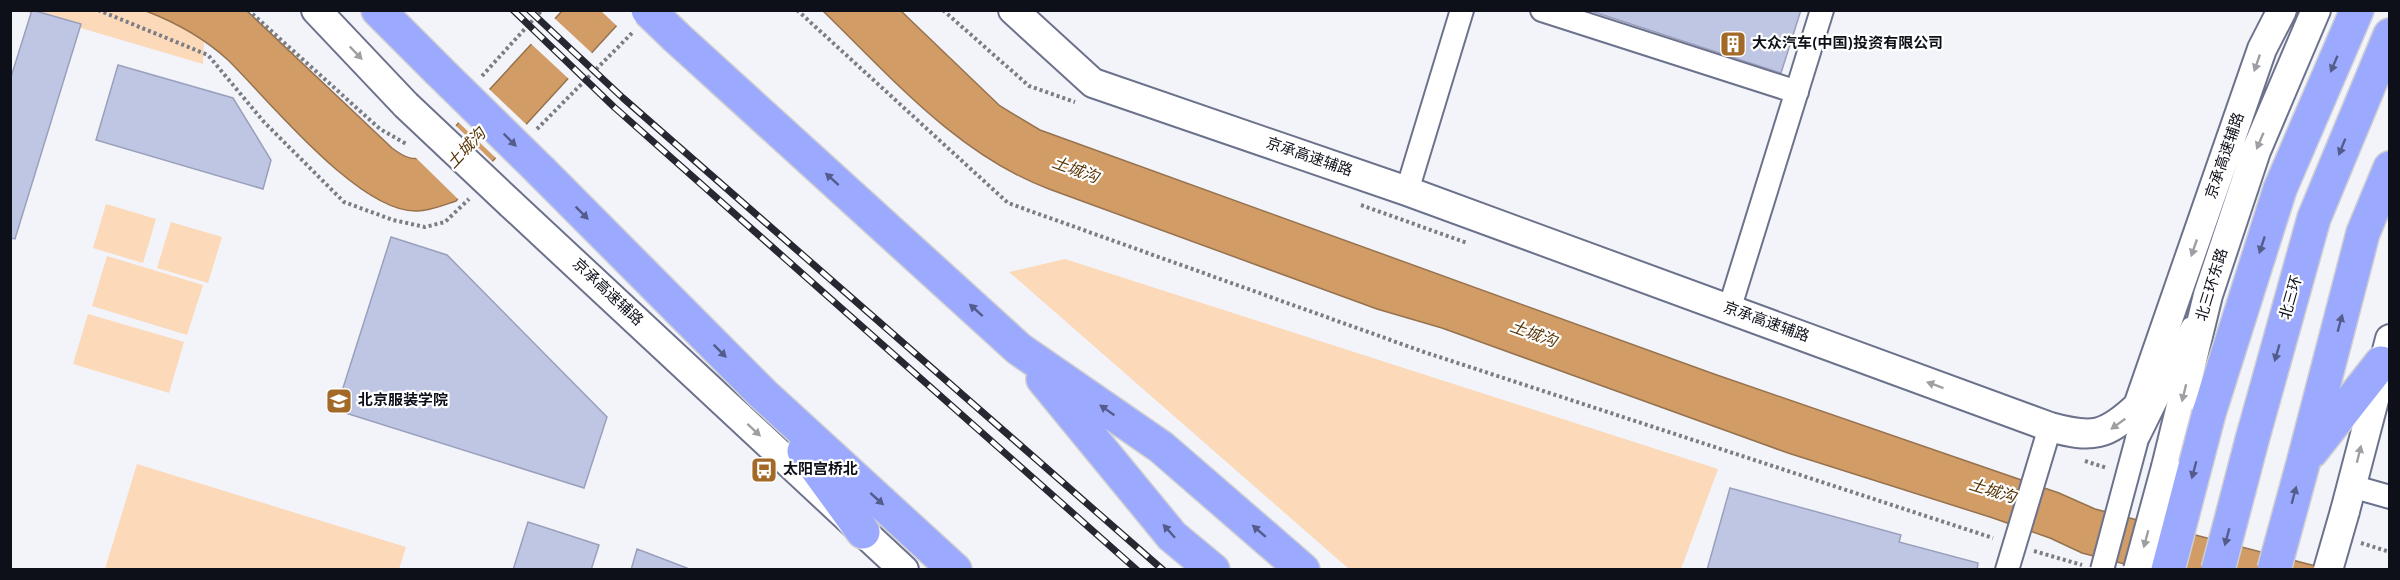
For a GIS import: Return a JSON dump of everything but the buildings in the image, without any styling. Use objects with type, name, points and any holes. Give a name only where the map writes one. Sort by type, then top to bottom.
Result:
[{"type":"highway","points":[[378,10],[762,394],[955,570]]},
{"type":"highway","points":[[648,10],[1019,349],[1161,447],[1303,570]]},
{"type":"highway","points":[[2168,570],[2209,413],[2280,189],[2357,10]]},
{"type":"highway","name":"北三环","points":[[2218,570],[2314,218],[2390,35]]},
{"type":"highway","points":[[2274,570],[2364,233],[2390,168]]},
{"type":"highway","points":[[1019,349],[1173,536],[1213,570]]},
{"type":"highway","points":[[2304,460],[2385,351]]},
{"type":"highway","points":[[762,394],[863,532]]},
{"type":"street","name":"京承高速辅路","points":[[316,10],[406,105],[863,532],[892,565]]},
{"type":"street","points":[[1407,191],[1462,10]]},
{"type":"street","points":[[1542,10],[1797,92]]},
{"type":"street","points":[[1729,310],[1822,10]]},
{"type":"street","name":"京承高速辅路","points":[[1017,12],[1093,83],[1407,191],[2050,428],[2079,435],[2104,433],[2138,406],[2262,49],[2282,10]]},
{"type":"street","name":"北三环东路","points":[[2138,570],[2208,295],[2256,151],[2316,10]]},
{"type":"street","points":[[2094,568],[2137,439],[2208,295]]},
{"type":"street","points":[[2328,570],[2385,351]]},
{"type":"street","points":[[2007,570],[2050,428]]},
{"type":"street","points":[[2348,498],[2390,497]]},
{"type":"path","points":[[98,10],[203,52]]},
{"type":"path","points":[[797,10],[1008,203],[1424,352],[2016,539],[2094,568]]},
{"type":"path","points":[[942,10],[1029,86]]},
{"type":"path","points":[[2383,550],[2390,552]]},
{"type":"shaded area","points":[[23,11],[212,11],[204,40],[203,64]]},
{"type":"shaded area","points":[[106,204],[156,219],[143,263],[93,248]]},
{"type":"shaded area","points":[[171,222],[222,237],[208,283],[157,268]]},
{"type":"shaded area","points":[[107,256],[203,285],[187,335],[92,306]]},
{"type":"shaded area","points":[[1065,259],[1718,469],[1681,569],[1349,569],[1009,272]]},
{"type":"shaded area","points":[[88,314],[184,342],[169,393],[73,364]]},
{"type":"shaded area","points":[[137,464],[406,547],[399,569],[105,569]]},
{"type":"water","name":"土城沟","points":[[146,11],[247,11],[392,148],[405,156],[414,158],[429,155],[562,11],[630,11],[456,201],[417,211],[394,207],[369,194],[316,151],[219,52],[189,31]]},
{"type":"water","name":"土城沟","points":[[823,11],[901,11],[1000,106],[1040,130],[1714,374],[2059,493],[2095,509],[2327,569],[2144,569],[2082,553],[2050,538],[1993,518],[1788,453],[1442,328],[1377,309],[1049,189],[1016,174],[955,135],[900,87]]},
{"type":"pier","points":[[633,10],[618,27],[601,11]]},
{"type":"pier","points":[[552,16],[594,55],[571,81],[528,41]]},
{"type":"pier","points":[[488,88],[529,127],[498,160],[457,121]]},
{"type":"pier","points":[[454,124],[495,164],[460,201],[414,156],[427,152]]},
{"type":"railway","points":[[513,10],[614,107],[1137,570]]},
{"type":"railway","points":[[529,10],[623,98],[1163,570]]},
{"type":"place","name":"大众汽车(中国)投资有限公司","points":[[1733,44]]},
{"type":"place","name":"北京服装学院","points":[[339,401]]},
{"type":"place","name":"太阳宫桥北","points":[[764,470]]}]
